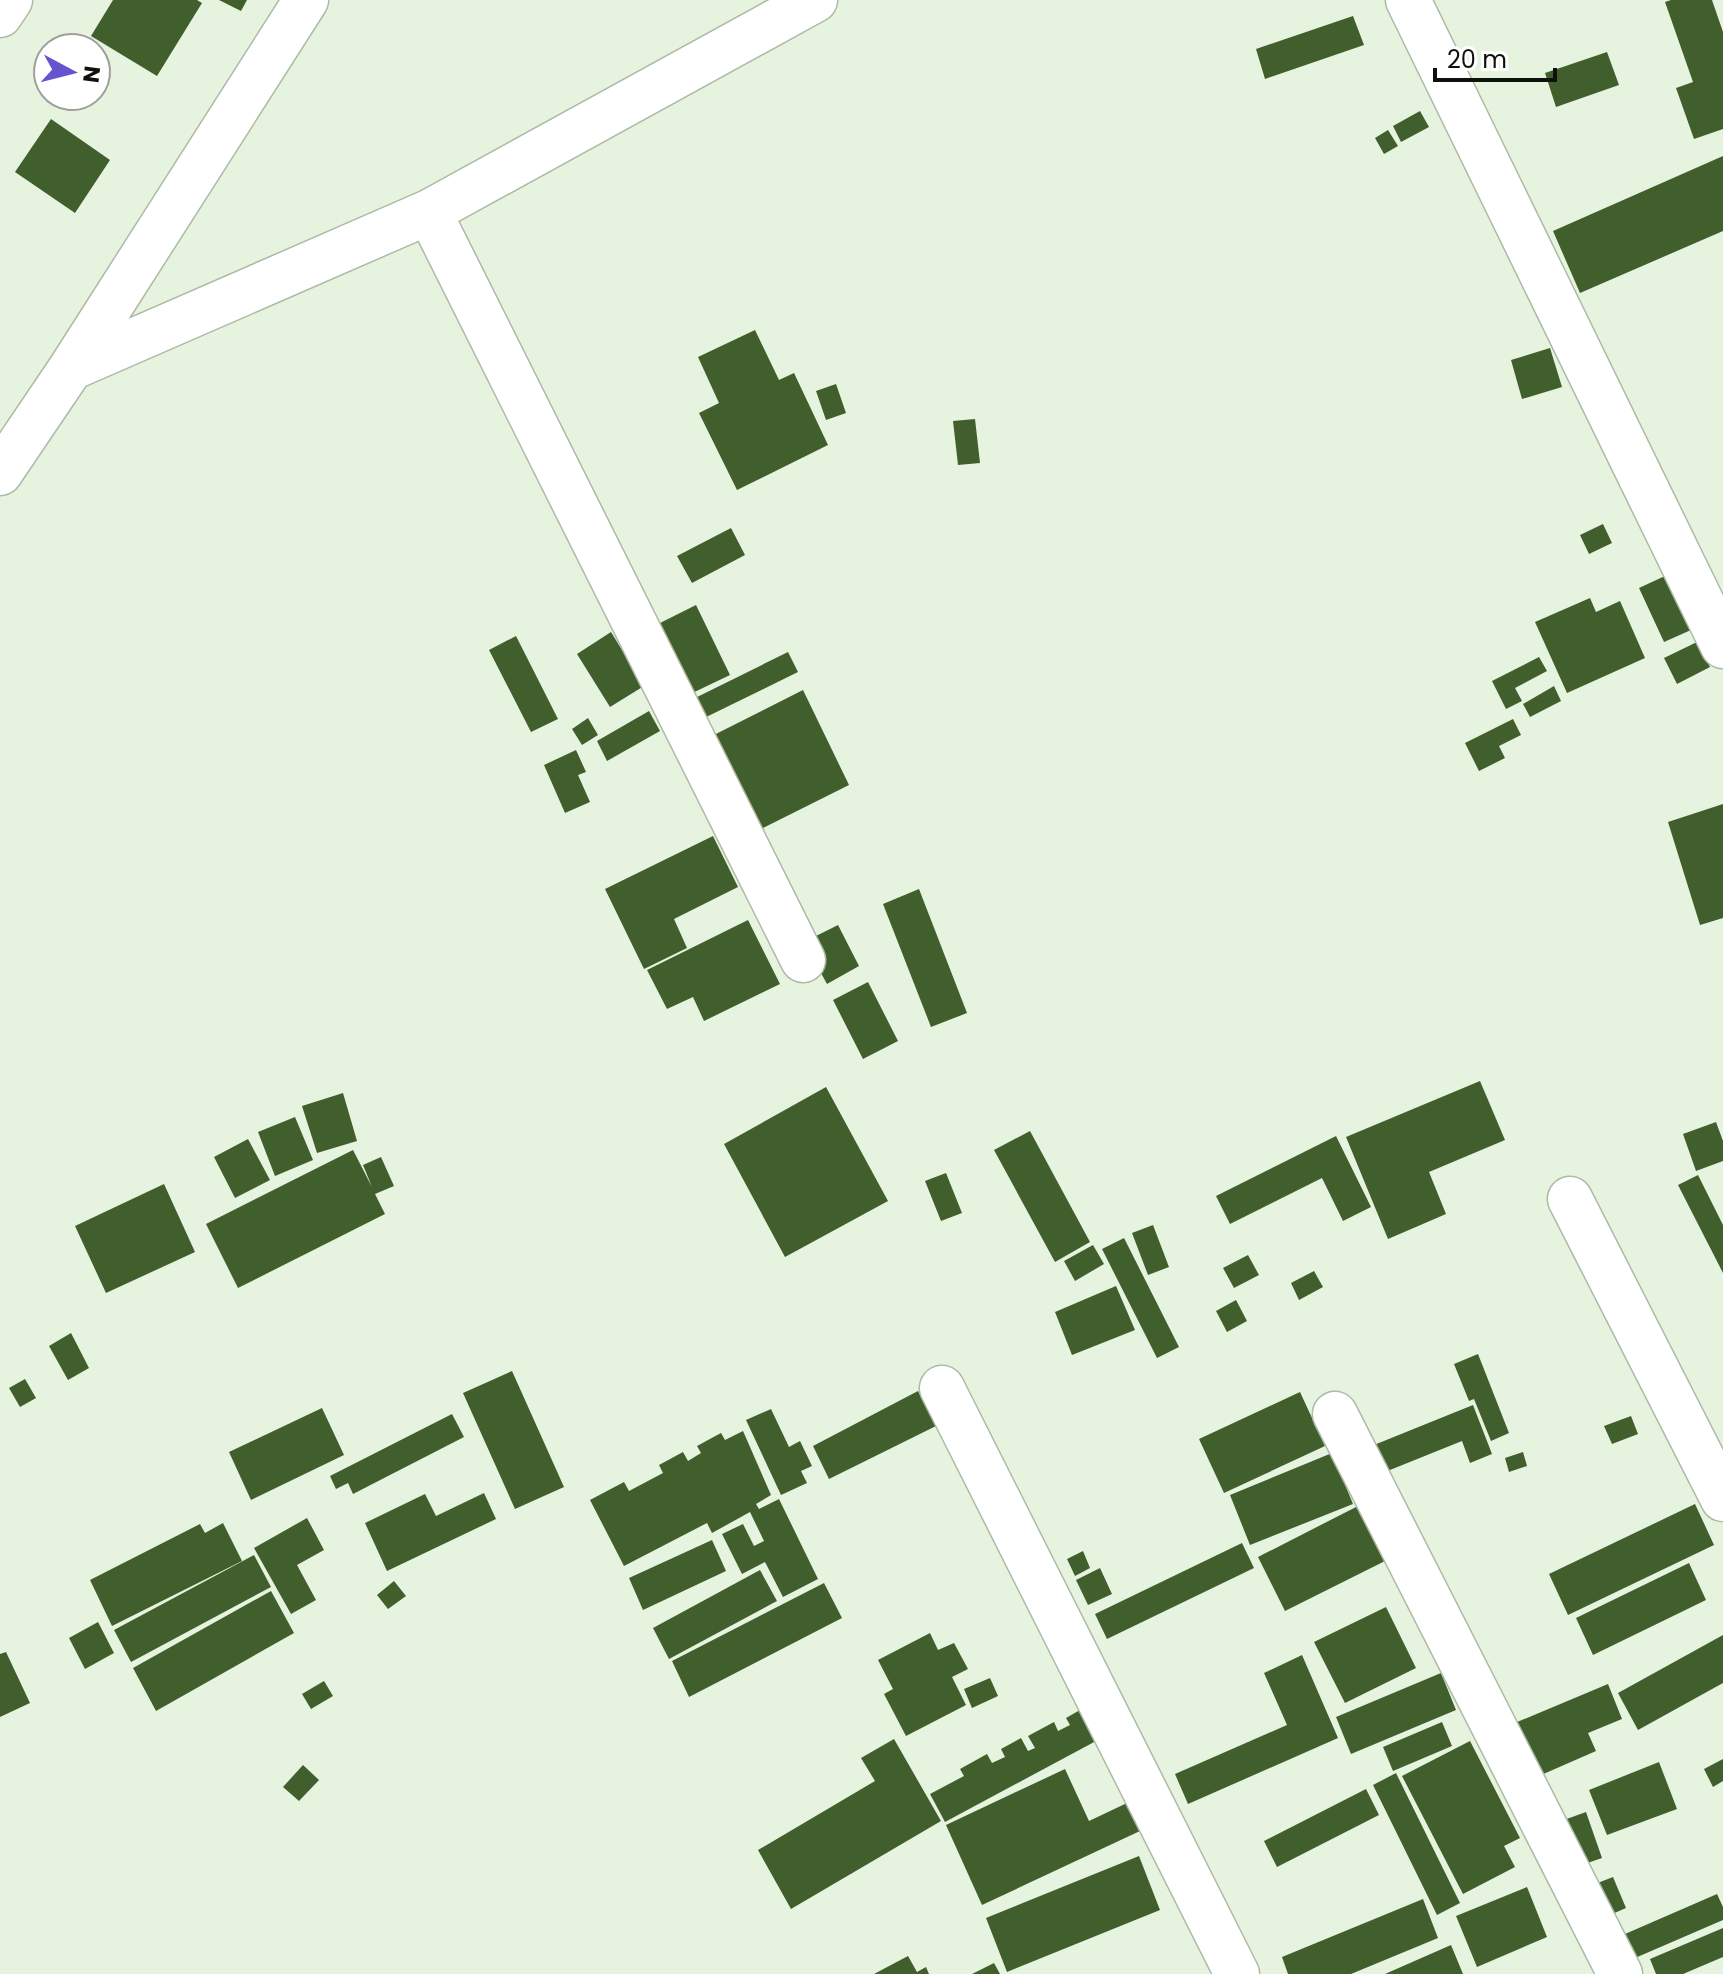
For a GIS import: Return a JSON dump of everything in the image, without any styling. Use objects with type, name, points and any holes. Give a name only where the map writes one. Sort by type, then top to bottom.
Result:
[{"type":"street","points":[[0,15],[10,0]]},
{"type":"street","points":[[0,473],[71,368],[306,0]]},
{"type":"street","points":[[71,368],[429,212],[815,0]]},
{"type":"street","points":[[1408,0],[1723,646]]},
{"type":"street","points":[[429,212],[803,960]]},
{"type":"street","points":[[1570,1199],[1723,1499]]},
{"type":"street","points":[[942,1388],[1237,1974]]},
{"type":"street","points":[[1335,1414],[1620,1974]]},
{"type":"building","points":[[113,0],[197,0],[202,3],[157,76],[112,49],[112,32],[93,32]]},
{"type":"building","points":[[219,0],[247,0],[241,11]]},
{"type":"building","points":[[1712,0],[1723,32],[1723,129],[1694,139],[1676,88],[1693,82],[1665,2]]},
{"type":"building","points":[[1353,16],[1364,45],[1265,79],[1256,49]]},
{"type":"building","points":[[1607,52],[1619,85],[1556,107],[1545,73]]},
{"type":"building","points":[[1420,111],[1429,127],[1401,142],[1393,126]]},
{"type":"building","points":[[51,119],[110,160],[75,213],[15,172]]},
{"type":"building","points":[[1388,130],[1398,146],[1384,154],[1375,138]]},
{"type":"building","points":[[1723,156],[1723,231],[1580,293],[1553,231]]},
{"type":"building","points":[[755,330],[779,380],[794,373],[828,445],[737,490],[699,413],[719,403],[698,357]]},
{"type":"building","points":[[1550,348],[1562,387],[1522,399],[1511,360]]},
{"type":"building","points":[[836,384],[846,413],[826,420],[816,391]]},
{"type":"building","points":[[975,419],[980,463],[958,465],[953,421]]},
{"type":"building","points":[[1603,524],[1612,543],[1589,554],[1580,535]]},
{"type":"building","points":[[731,528],[745,555],[692,583],[677,556]]},
{"type":"building","points":[[1667,575],[1691,630],[1664,642],[1639,588]]},
{"type":"building","points":[[1590,598],[1596,612],[1620,601],[1645,658],[1567,693],[1535,622]]},
{"type":"building","points":[[696,605],[730,675],[684,697],[650,628]]},
{"type":"building","points":[[611,632],[644,686],[610,707],[577,654]]},
{"type":"building","points":[[516,636],[558,719],[531,732],[489,650]]},
{"type":"building","points":[[1697,642],[1710,667],[1677,684],[1664,658]]},
{"type":"building","points":[[788,652],[798,672],[698,721],[689,701]]},
{"type":"building","points":[[1539,657],[1547,671],[1515,688],[1522,701],[1506,709],[1492,681]]},
{"type":"building","points":[[1554,686],[1561,701],[1530,717],[1523,704]]},
{"type":"building","points":[[803,690],[849,785],[747,836],[700,742]]},
{"type":"building","points":[[649,711],[660,731],[607,761],[597,741]]},
{"type":"building","points":[[588,718],[598,735],[582,745],[572,729]]},
{"type":"building","points":[[1513,719],[1521,735],[1499,746],[1505,758],[1479,771],[1465,743]]},
{"type":"building","points":[[576,750],[586,772],[578,775],[590,802],[565,813],[544,765]]},
{"type":"building","points":[[1723,804],[1723,918],[1700,925],[1668,822]]},
{"type":"building","points":[[713,836],[738,887],[674,919],[687,948],[644,969],[605,889]]},
{"type":"building","points":[[919,889],[967,1013],[931,1027],[883,904]]},
{"type":"building","points":[[748,920],[780,984],[704,1021],[693,997],[667,1009],[647,970]]},
{"type":"building","points":[[838,925],[859,966],[827,984],[804,942]]},
{"type":"building","points":[[868,982],[898,1041],[863,1059],[833,1000]]},
{"type":"building","points":[[1480,1081],[1505,1140],[1429,1172],[1446,1214],[1388,1239],[1346,1137]]},
{"type":"building","points":[[826,1087],[888,1201],[785,1257],[724,1144]]},
{"type":"building","points":[[343,1093],[357,1141],[317,1153],[302,1106]]},
{"type":"building","points":[[295,1117],[313,1160],[275,1176],[258,1132]]},
{"type":"building","points":[[1716,1122],[1723,1141],[1723,1161],[1696,1171],[1683,1134]]},
{"type":"building","points":[[1030,1131],[1090,1242],[1055,1262],[994,1150]]},
{"type":"building","points":[[1336,1136],[1371,1207],[1343,1221],[1322,1178],[1230,1224],[1216,1196]]},
{"type":"building","points":[[248,1139],[270,1180],[235,1198],[214,1157]]},
{"type":"building","points":[[353,1150],[372,1187],[363,1165],[381,1157],[394,1186],[375,1194],[385,1214],[238,1288],[206,1224]]},
{"type":"building","points":[[946,1173],[962,1213],[941,1221],[925,1181]]},
{"type":"building","points":[[1698,1175],[1723,1225],[1723,1273],[1678,1185]]},
{"type":"building","points":[[164,1184],[195,1252],[106,1293],[75,1226]]},
{"type":"building","points":[[1153,1225],[1169,1267],[1148,1275],[1132,1233]]},
{"type":"building","points":[[1124,1238],[1179,1347],[1157,1358],[1102,1249]]},
{"type":"building","points":[[1093,1245],[1104,1264],[1075,1281],[1064,1261]]},
{"type":"building","points":[[1248,1255],[1259,1275],[1234,1288],[1223,1268]]},
{"type":"building","points":[[1314,1271],[1323,1287],[1299,1300],[1291,1283]]},
{"type":"building","points":[[1116,1286],[1135,1330],[1072,1355],[1055,1312]]},
{"type":"building","points":[[1236,1300],[1247,1321],[1227,1332],[1216,1311]]},
{"type":"building","points":[[71,1333],[89,1368],[68,1380],[49,1346]]},
{"type":"building","points":[[1478,1354],[1509,1433],[1491,1441],[1474,1399],[1469,1401],[1454,1364]]},
{"type":"building","points":[[512,1371],[564,1487],[515,1509],[463,1393]]},
{"type":"building","points":[[25,1379],[36,1398],[20,1407],[9,1388]]},
{"type":"building","points":[[918,1391],[936,1426],[829,1479],[813,1446]]},
{"type":"building","points":[[1300,1392],[1325,1446],[1224,1493],[1199,1439]]},
{"type":"building","points":[[1473,1405],[1492,1454],[1470,1463],[1462,1441],[1380,1474],[1369,1447]]},
{"type":"building","points":[[322,1408],[344,1455],[251,1500],[229,1452]]},
{"type":"building","points":[[771,1409],[789,1447],[800,1441],[812,1466],[801,1471],[807,1483],[781,1495],[746,1420]]},
{"type":"building","points":[[452,1414],[464,1437],[353,1494],[348,1483],[336,1489],[330,1476]]},
{"type":"building","points":[[1631,1416],[1638,1434],[1612,1444],[1604,1426]]},
{"type":"building","points":[[743,1431],[771,1495],[756,1504],[759,1509],[779,1499],[818,1579],[783,1597],[765,1562],[742,1574],[722,1534],[743,1524],[754,1546],[764,1541],[750,1512],[712,1533],[707,1523],[624,1566],[590,1500],[624,1482],[629,1491],[663,1473],[659,1465],[683,1452],[688,1461],[701,1453],[697,1446],[721,1433],[725,1440]]},
{"type":"building","points":[[1523,1452],[1527,1466],[1509,1472],[1505,1458]]},
{"type":"building","points":[[1332,1453],[1353,1504],[1250,1545],[1230,1495]]},
{"type":"building","points":[[484,1493],[496,1519],[387,1571],[365,1523],[425,1494],[436,1516]]},
{"type":"building","points":[[1695,1504],[1714,1545],[1568,1615],[1549,1574]]},
{"type":"building","points":[[1358,1506],[1385,1561],[1285,1611],[1258,1557]]},
{"type":"building","points":[[307,1518],[324,1550],[297,1565],[316,1600],[291,1614],[254,1548]]},
{"type":"building","points":[[223,1523],[242,1561],[112,1626],[90,1580],[200,1524],[205,1533]]},
{"type":"building","points":[[712,1540],[726,1571],[643,1610],[629,1578]]},
{"type":"building","points":[[1242,1543],[1254,1568],[1107,1639],[1095,1614]]},
{"type":"building","points":[[1083,1551],[1090,1568],[1075,1576],[1067,1559]]},
{"type":"building","points":[[254,1555],[271,1587],[131,1662],[114,1630]]},
{"type":"building","points":[[1689,1563],[1706,1600],[1593,1655],[1576,1618]]},
{"type":"building","points":[[1100,1568],[1112,1594],[1088,1605],[1076,1580]]},
{"type":"building","points":[[760,1570],[777,1601],[669,1659],[653,1628]]},
{"type":"building","points":[[394,1581],[406,1596],[388,1609],[377,1595]]},
{"type":"building","points":[[824,1583],[842,1618],[689,1697],[672,1661]]},
{"type":"building","points":[[271,1591],[294,1633],[156,1711],[133,1668]]},
{"type":"building","points":[[1386,1607],[1416,1668],[1345,1703],[1314,1642]]},
{"type":"building","points":[[98,1622],[114,1653],[85,1669],[69,1638]]},
{"type":"building","points":[[930,1633],[938,1650],[954,1643],[968,1669],[952,1677],[966,1705],[906,1736],[884,1694],[893,1689],[878,1660]]},
{"type":"building","points":[[1723,1635],[1723,1683],[1638,1730],[1618,1693]]},
{"type":"building","points":[[6,1652],[30,1703],[0,1717],[0,1654]]},
{"type":"building","points":[[1302,1655],[1338,1738],[1188,1804],[1175,1774],[1287,1725],[1264,1673]]},
{"type":"building","points":[[1441,1673],[1456,1710],[1351,1754],[1336,1717]]},
{"type":"building","points":[[990,1678],[998,1696],[972,1708],[964,1689]]},
{"type":"building","points":[[324,1681],[333,1696],[311,1709],[302,1694]]},
{"type":"building","points":[[1608,1684],[1622,1719],[1588,1733],[1596,1751],[1532,1779],[1510,1725]]},
{"type":"building","points":[[1080,1710],[1096,1741],[945,1822],[930,1794],[964,1776],[960,1769],[987,1754],[992,1763],[1005,1757],[1001,1749],[1021,1738],[1028,1751],[1035,1748],[1028,1736],[1054,1722],[1058,1731],[1070,1725],[1066,1718]]},
{"type":"building","points":[[1442,1722],[1452,1746],[1393,1771],[1383,1747]]},
{"type":"building","points":[[894,1739],[941,1821],[791,1909],[758,1850],[875,1781],[861,1758]]},
{"type":"building","points":[[1470,1741],[1520,1838],[1504,1846],[1515,1867],[1463,1894],[1402,1776]]},
{"type":"building","points":[[1723,1759],[1723,1781],[1713,1787],[1704,1769]]},
{"type":"building","points":[[1659,1762],[1677,1809],[1607,1835],[1589,1790]]},
{"type":"building","points":[[303,1765],[319,1780],[299,1801],[283,1787]]},
{"type":"building","points":[[1065,1769],[1089,1821],[1127,1803],[1140,1831],[982,1905],[946,1825]]},
{"type":"building","points":[[1396,1773],[1460,1903],[1437,1915],[1373,1785]]},
{"type":"building","points":[[1366,1789],[1379,1815],[1277,1867],[1264,1841]]},
{"type":"building","points":[[1586,1812],[1602,1858],[1576,1867],[1561,1821]]},
{"type":"building","points":[[1139,1856],[1160,1910],[1007,1972],[986,1918]]},
{"type":"building","points":[[1613,1877],[1626,1908],[1603,1918],[1590,1886]]},
{"type":"building","points":[[1527,1887],[1547,1937],[1477,1967],[1456,1916]]},
{"type":"building","points":[[1717,1894],[1723,1907],[1723,1920],[1635,1958],[1625,1934]]},
{"type":"building","points":[[1423,1899],[1438,1938],[1351,1974],[1288,1974],[1282,1957]]},
{"type":"building","points":[[1723,1928],[1723,1957],[1683,1974],[1656,1974],[1650,1959]]},
{"type":"building","points":[[1451,1945],[1463,1974],[1385,1974]]},
{"type":"building","points":[[908,1956],[917,1972],[926,1967],[929,1974],[874,1974]]},
{"type":"building","points":[[994,1963],[1000,1974],[972,1974]]}]
